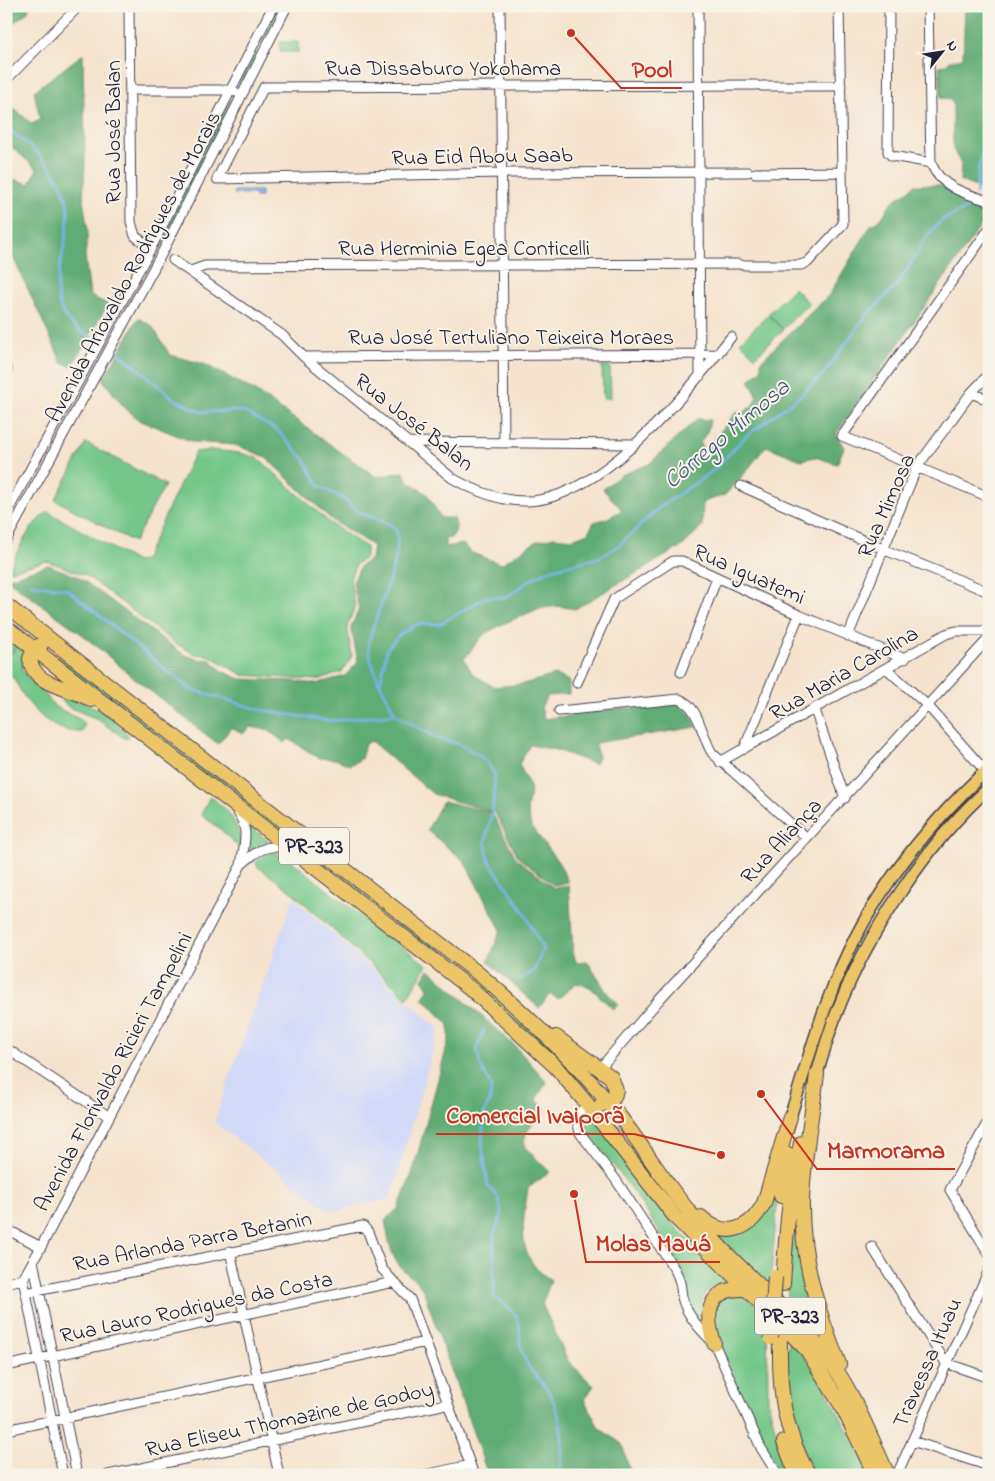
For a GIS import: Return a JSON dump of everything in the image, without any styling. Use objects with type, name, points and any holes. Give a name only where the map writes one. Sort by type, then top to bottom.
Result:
[{"type":"highway","name":"PR-323","points":[[6,605],[480,974],[524,1012],[599,1104],[663,1177],[717,1245],[810,1337],[826,1356],[896,1473]]},
{"type":"highway","name":"PR-323","points":[[6,627],[470,989],[599,1104],[676,1218],[807,1350],[843,1408],[873,1471]]},
{"type":"highway","points":[[74,659],[49,646],[39,645],[34,648],[30,659],[31,667],[38,677],[86,697],[120,720],[127,722]]},
{"type":"highway","points":[[524,1012],[600,1068],[615,1083],[614,1097],[599,1104]]},
{"type":"highway","points":[[797,1475],[782,1437],[772,1384],[779,1280],[792,1181],[816,1074]]},
{"type":"highway","points":[[816,1074],[802,1202],[805,1245],[820,1314],[853,1400]]},
{"type":"highway","points":[[663,1177],[710,1226],[725,1231],[739,1229],[758,1216],[764,1203],[790,1117]]},
{"type":"highway","points":[[779,1280],[778,1223],[790,1117]]},
{"type":"highway","points":[[714,1343],[708,1323],[714,1301],[729,1289],[745,1289]]},
{"type":"highway","points":[[775,1339],[779,1383],[790,1434],[809,1475]]},
{"type":"main road","points":[[790,1117],[825,1008],[864,920],[883,888],[924,836],[955,799],[987,770]]},
{"type":"main road","points":[[816,1074],[837,1012],[879,926],[936,846],[972,803],[989,788]]},
{"type":"main road","points":[[924,836],[936,846]]},
{"type":"main road","points":[[825,1008],[837,1012]]},
{"type":"street","points":[[6,80],[79,6]]},
{"type":"street","name":"Rua José Balan","points":[[130,6],[131,222],[135,236],[151,248]]},
{"type":"street","name":"Avenida Ariovaldo Rodrigues de Morais","points":[[6,514],[151,248],[273,6]]},
{"type":"street","name":"Avenida Ariovaldo Rodrigues de Morais","points":[[6,540],[162,254],[287,6]]},
{"type":"street","points":[[500,6],[504,443]]},
{"type":"street","points":[[698,6],[700,376]]},
{"type":"street","name":"Rua Herminia Egea Conticelli","points":[[190,271],[205,266],[801,265],[808,262],[843,224],[842,86],[839,6]]},
{"type":"street","points":[[888,6],[888,152],[892,156],[930,163]]},
{"type":"street","points":[[928,6],[930,163],[940,179],[954,189],[981,198]]},
{"type":"street","name":"Rua Dissaburo Yokohama","points":[[217,179],[264,86],[842,86]]},
{"type":"street","points":[[131,90],[231,90],[243,95]]},
{"type":"street","name":"Rua Eid Abou Saab","points":[[217,179],[502,173],[842,172]]},
{"type":"street","points":[[989,229],[842,436],[989,497]]},
{"type":"street","name":"Rua José Balan","points":[[172,260],[282,335],[304,357],[452,478],[488,495],[528,501],[555,496],[572,488],[594,475],[634,444],[675,405],[732,337]]},
{"type":"street","name":"Rua José Tertuliano Teixeira Moraes","points":[[304,357],[718,354]]},
{"type":"street","name":"Rua Mimosa","points":[[848,636],[885,550],[917,467],[971,393],[989,374]]},
{"type":"street","points":[[971,393],[989,400]]},
{"type":"street","points":[[409,442],[634,444]]},
{"type":"street","points":[[741,486],[885,550],[989,592]]},
{"type":"street","name":"Rua Iguatemi","points":[[577,683],[609,607],[620,594],[674,561],[682,561],[798,615],[905,659]]},
{"type":"street","points":[[680,672],[717,578]]},
{"type":"street","points":[[6,599],[30,619],[32,624]]},
{"type":"street","points":[[744,749],[798,615]]},
{"type":"street","name":"Rua Maria Carolina","points":[[720,762],[815,710],[946,634],[989,631]]},
{"type":"street","name":"Rua Aliança","points":[[600,1068],[659,1000],[989,638]]},
{"type":"street","points":[[887,669],[928,706],[987,770]]},
{"type":"street","points":[[560,711],[679,699],[687,702],[693,709],[705,742],[720,762],[807,838]]},
{"type":"street","points":[[815,710],[844,798]]},
{"type":"street","name":"Avenida Florivaldo Ricieri Tampelini","points":[[233,804],[244,820],[246,831],[241,865]]},
{"type":"street","name":"Avenida Florivaldo Ricieri Tampelini","points":[[23,1279],[241,865],[254,853],[271,846],[284,848],[300,856]]},
{"type":"street","points":[[6,1048],[108,1116]]},
{"type":"street","points":[[599,1104],[581,1111],[577,1120],[580,1134],[616,1180],[680,1278],[687,1308],[702,1333],[714,1343],[761,1448],[778,1475]]},
{"type":"street","points":[[988,1122],[950,1190],[989,1254]]},
{"type":"street","name":"Rua Arlanda Parra Betanin","points":[[26,1293],[357,1226],[366,1228],[382,1269],[394,1282]]},
{"type":"street","points":[[6,1229],[41,1247]]},
{"type":"street","points":[[872,1247],[946,1363],[989,1378]]},
{"type":"street","points":[[230,1252],[279,1475]]},
{"type":"street","points":[[33,1261],[54,1355],[77,1475]]},
{"type":"street","name":"Travessa Ituau","points":[[896,1473],[989,1270]]},
{"type":"street","points":[[6,1283],[23,1279],[63,1475]]},
{"type":"street","points":[[394,1282],[404,1290],[410,1299],[474,1475]]},
{"type":"street","name":"Rua Lauro Rodrigues da Costa","points":[[6,1366],[394,1282]]},
{"type":"street","points":[[6,1430],[426,1342]]},
{"type":"street","name":"Rua Eliseu Thomazine de Godoy","points":[[108,1475],[447,1404]]},
{"type":"street","points":[[912,1441],[989,1466]]},
{"type":"street","points":[[424,1475],[470,1465]]},
{"type":"shaded area","points":[[293,898],[439,1029],[394,1187],[388,1199],[331,1212],[214,1122]]},
{"type":"green space","points":[[6,6],[29,6],[28,12],[6,28]]},
{"type":"green space","points":[[277,6],[283,6],[262,44],[259,42]]},
{"type":"green space","points":[[965,6],[989,6],[989,192],[960,181],[961,164],[953,149],[953,104],[951,99],[941,98],[939,66],[945,65],[949,61],[963,58]]},
{"type":"green space","points":[[280,42],[298,42],[298,52],[280,52]]},
{"type":"green space","points":[[254,52],[258,55],[242,85],[240,85],[239,81]]},
{"type":"green space","points":[[83,54],[85,164],[83,200],[88,231],[85,256],[90,296],[108,304],[72,366],[62,363],[14,259],[6,254],[6,177],[30,184],[37,169],[6,142],[6,101],[32,124],[40,119],[34,91]]},
{"type":"green space","points":[[230,100],[235,103],[162,245],[160,245],[158,241]]},
{"type":"green space","points":[[914,185],[939,185],[989,206],[989,214],[836,434],[844,448],[837,464],[815,457],[801,460],[766,446],[725,495],[703,502],[702,526],[684,545],[575,609],[557,606],[538,609],[505,623],[484,634],[464,659],[472,673],[494,687],[523,684],[555,675],[569,681],[569,694],[547,696],[541,707],[544,719],[613,709],[680,704],[691,715],[697,727],[595,743],[598,757],[595,764],[556,750],[530,745],[519,764],[531,789],[527,809],[531,826],[559,863],[568,882],[554,885],[519,858],[495,813],[433,794],[371,741],[365,744],[361,759],[350,765],[335,759],[319,758],[289,739],[285,743],[268,730],[250,727],[243,734],[232,727],[218,744],[83,635],[6,579],[48,565],[79,577],[183,654],[196,659],[210,660],[222,671],[240,679],[293,681],[315,684],[345,676],[358,662],[351,627],[359,609],[353,582],[361,565],[371,559],[373,546],[332,520],[264,456],[235,445],[193,442],[139,420],[123,406],[103,380],[138,318],[152,326],[170,355],[204,364],[255,391],[376,477],[404,472],[407,480],[427,494],[441,518],[454,518],[455,531],[451,538],[445,539],[445,547],[463,544],[472,553],[501,564],[537,541],[554,537],[572,539],[588,533],[594,522],[606,519],[622,510],[603,489],[621,475],[649,464],[697,419],[710,420],[708,430],[700,443],[702,448],[706,449],[737,411],[742,414],[753,405],[757,396],[749,380],[761,370],[761,361],[829,295],[871,225],[880,220],[891,203]]},
{"type":"green space","points":[[794,288],[809,303],[783,329],[768,314]]},
{"type":"green space","points":[[768,315],[783,330],[755,357],[740,342]]},
{"type":"green space","points":[[602,366],[610,366],[611,398],[603,398]]},
{"type":"green space","points":[[86,443],[165,485],[134,542],[55,500]]},
{"type":"green space","points":[[211,450],[240,453],[258,458],[330,523],[366,547],[366,557],[356,564],[350,579],[355,607],[347,626],[352,656],[342,672],[317,680],[243,675],[208,655],[195,654],[176,644],[87,576],[47,561],[9,571],[20,546],[30,530],[48,512],[137,562],[145,559],[195,452]]},
{"type":"green space","points":[[6,635],[19,645],[6,658]]},
{"type":"green space","points":[[19,646],[26,651],[22,668],[28,678],[44,692],[54,706],[85,724],[82,732],[60,728],[50,723],[25,698],[14,678],[6,676],[6,659]]},
{"type":"green space","points":[[47,652],[55,654],[152,725],[417,931],[522,1017],[595,1096],[558,1060],[479,990]]},
{"type":"green space","points":[[49,687],[105,714],[115,721],[129,737],[126,739],[95,718],[68,707]]},
{"type":"green space","points":[[989,773],[989,782],[935,838],[930,838],[929,836]]},
{"type":"green space","points":[[210,796],[223,807],[236,825],[239,833],[240,849],[219,828],[201,815]]},
{"type":"green space","points":[[443,801],[492,813],[516,858],[554,888],[569,885],[573,951],[576,962],[587,961],[608,994],[619,1004],[613,1009],[590,987],[576,983],[558,999],[550,994],[539,1008],[488,962],[501,930],[464,861],[427,830]]},
{"type":"green space","points":[[250,827],[269,841],[249,851]]},
{"type":"green space","points":[[926,841],[929,844],[896,888],[909,863]]},
{"type":"green space","points":[[269,852],[286,856],[335,896],[427,965],[407,998],[292,892],[257,866],[256,862]]},
{"type":"green space","points":[[429,969],[515,1046],[547,1082],[536,1099],[545,1109],[525,1136],[527,1148],[550,1172],[528,1188],[523,1227],[526,1251],[539,1271],[551,1280],[542,1304],[568,1361],[594,1386],[584,1399],[599,1428],[622,1444],[631,1475],[488,1475],[424,1292],[416,1281],[398,1264],[392,1252],[385,1220],[398,1209],[413,1171],[449,1039],[449,1025],[423,998],[428,989],[423,979]]},
{"type":"green space","points":[[590,1113],[676,1227],[729,1282],[716,1285],[708,1290],[703,1297],[701,1318],[692,1311],[678,1265],[658,1229],[623,1178],[585,1130],[583,1123]]},
{"type":"green space","points":[[780,1170],[770,1288],[715,1236],[744,1232],[754,1226],[767,1209]]},
{"type":"green space","points":[[794,1204],[801,1269],[818,1332],[787,1301]]},
{"type":"green space","points":[[743,1295],[767,1314],[768,1401],[780,1448],[792,1475],[782,1475],[750,1418],[724,1357],[712,1315],[722,1298]]},
{"type":"green space","points":[[789,1339],[817,1372],[871,1475],[814,1475],[794,1436],[785,1378]]},
{"type":"water","points":[[234,191],[261,191],[261,197],[255,197],[254,194],[234,194]]},
{"type":"waterway","name":"Córrego Mimosa","points":[[989,78],[989,90]]},
{"type":"waterway","points":[[6,128],[47,163],[61,186],[66,198],[68,211],[67,230],[58,284],[58,300],[64,315],[77,328],[98,340]]},
{"type":"waterway","name":"Córrego Mimosa","points":[[976,194],[979,166],[989,133]]},
{"type":"waterway","name":"Córrego Mimosa","points":[[520,980],[534,971],[543,949],[524,912],[489,861],[485,842],[492,814],[495,776],[487,761],[479,755],[459,744],[438,739],[395,714],[380,684],[387,649],[400,634],[417,624],[440,624],[486,597],[505,598],[535,577],[552,569],[601,557],[617,547],[659,508],[714,470],[744,438],[801,395],[825,372],[865,317],[898,284],[923,241],[933,229],[942,220],[968,208],[974,199]]},
{"type":"waterway","points":[[103,342],[110,345],[174,399],[201,412],[242,411],[277,430],[304,459],[319,486],[341,497],[359,512],[393,526],[397,535],[394,564],[369,642],[370,658],[379,683]]},
{"type":"waterway","points":[[31,584],[67,589],[190,689],[261,710],[329,721],[394,714]]},
{"type":"waterway","points":[[484,1029],[477,1049],[480,1064],[491,1086],[490,1100],[484,1113],[482,1144],[488,1186],[498,1197],[502,1215],[494,1234],[494,1297],[507,1306],[518,1321],[520,1342],[526,1362],[548,1391],[555,1405],[562,1435],[559,1475]]},
{"type":"place","name":"Pool","points":[[571,33]]},
{"type":"place","name":"Marmorama","points":[[761,1094]]},
{"type":"place","name":"Comercial Ivaiporã","points":[[721,1155]]},
{"type":"place","name":"Molas Mauá","points":[[574,1194]]}]
